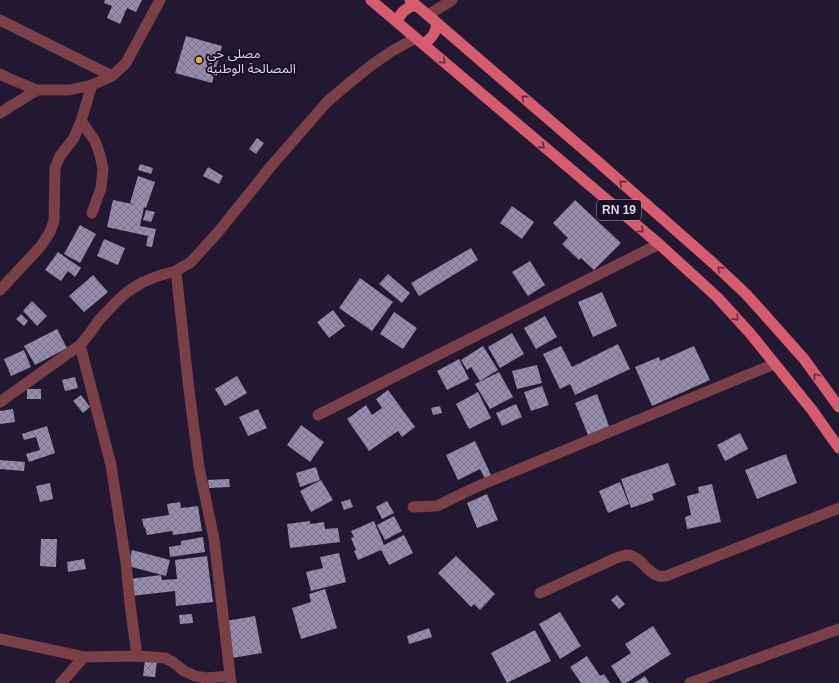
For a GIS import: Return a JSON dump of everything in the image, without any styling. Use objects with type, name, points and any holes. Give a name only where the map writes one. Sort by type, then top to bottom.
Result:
[{"type":"main road","name":"RN 19","points":[[371,0],[658,244],[717,297],[749,332],[812,410],[839,448]]},
{"type":"main road","name":"RN 19","points":[[413,3],[713,262],[746,294],[772,323],[804,360],[839,407]]},
{"type":"main road","points":[[397,22],[404,10],[412,6],[413,3]]},
{"type":"main road","points":[[420,41],[428,42],[432,38],[435,33],[437,23]]},
{"type":"street","points":[[0,74],[36,90],[69,90],[92,85],[112,76],[126,63],[160,0]]},
{"type":"street","points":[[428,15],[452,0]]},
{"type":"street","points":[[0,20],[112,76]]},
{"type":"street","points":[[0,402],[80,345],[99,320],[127,292],[143,282],[176,271],[191,262],[327,102],[373,64],[392,51],[420,41]]},
{"type":"street","points":[[0,290],[41,246],[50,232],[54,220],[55,168],[60,156],[74,138],[92,85]]},
{"type":"street","points":[[0,113],[36,90]]},
{"type":"street","points":[[81,121],[96,141],[103,169],[101,188],[92,213]]},
{"type":"street","points":[[318,414],[658,244]]},
{"type":"street","points":[[0,639],[84,657],[137,656],[165,658],[173,662],[184,671],[195,676],[230,679],[214,539],[199,468],[176,271]]},
{"type":"street","points":[[80,345],[111,465],[126,563],[137,656]]},
{"type":"street","points":[[413,508],[437,506],[483,484],[774,364]]},
{"type":"street","points":[[540,593],[625,555],[637,558],[658,576],[666,576],[839,508]]},
{"type":"street","points":[[690,683],[839,629]]},
{"type":"street","points":[[61,683],[84,657]]},
{"type":"building","points":[[105,0],[142,0],[136,12],[127,8],[120,24],[107,18],[112,6],[104,3]]},
{"type":"building","name":"مصلى حي المصالحة الوطنية","points":[[186,36],[222,46],[212,83],[175,73]]},
{"type":"building","points":[[257,138],[264,143],[256,154],[249,149]]},
{"type":"building","points":[[140,164],[153,168],[151,174],[138,170]]},
{"type":"building","points":[[208,167],[223,176],[219,184],[203,176]]},
{"type":"building","points":[[138,176],[155,182],[146,208],[144,207],[140,226],[156,229],[152,247],[146,246],[148,236],[107,227],[113,200],[137,205],[130,203]]},
{"type":"building","points":[[575,200],[621,243],[594,270],[581,258],[579,260],[562,244],[568,238],[553,223]]},
{"type":"building","points":[[512,206],[534,222],[522,239],[500,223]]},
{"type":"building","points":[[146,210],[155,212],[151,222],[143,220]]},
{"type":"building","points":[[80,225],[96,234],[80,263],[64,254]]},
{"type":"building","points":[[104,239],[125,248],[118,265],[97,256]]},
{"type":"building","points":[[471,248],[478,260],[419,296],[411,283]]},
{"type":"building","points":[[58,252],[81,268],[75,277],[68,271],[61,281],[45,270]]},
{"type":"building","points":[[530,261],[545,285],[528,296],[512,272]]},
{"type":"building","points":[[388,274],[410,293],[402,303],[379,284]]},
{"type":"building","points":[[93,275],[108,292],[84,312],[69,296]]},
{"type":"building","points":[[360,278],[393,302],[372,331],[339,308]]},
{"type":"building","points":[[602,292],[617,326],[593,337],[578,302]]},
{"type":"building","points":[[32,301],[47,316],[37,326],[23,311]]},
{"type":"building","points":[[333,310],[345,326],[329,338],[317,322]]},
{"type":"building","points":[[394,312],[417,328],[403,349],[380,334]]},
{"type":"building","points":[[21,314],[28,321],[24,326],[16,319]]},
{"type":"building","points":[[545,316],[557,337],[536,349],[524,328]]},
{"type":"building","points":[[57,329],[67,348],[35,365],[24,346]]},
{"type":"building","points":[[512,333],[524,354],[500,368],[488,347]]},
{"type":"building","points":[[618,344],[630,369],[575,395],[570,384],[560,389],[543,354],[561,346],[572,367]]},
{"type":"building","points":[[483,346],[498,370],[480,381],[471,367],[467,370],[461,360]]},
{"type":"building","points":[[694,346],[710,380],[652,406],[635,367],[659,357],[660,361]]},
{"type":"building","points":[[24,350],[31,367],[11,376],[4,359]]},
{"type":"building","points":[[459,359],[469,379],[447,390],[437,371]]},
{"type":"building","points":[[537,365],[542,383],[517,389],[512,371]]},
{"type":"building","points":[[499,372],[513,397],[490,409],[475,384]]},
{"type":"building","points":[[237,376],[247,393],[225,406],[215,389]]},
{"type":"building","points":[[75,377],[78,388],[65,391],[62,380]]},
{"type":"building","points":[[542,386],[549,405],[531,411],[524,392]]},
{"type":"building","points":[[27,389],[41,389],[41,399],[27,399]]},
{"type":"building","points":[[388,390],[415,427],[402,437],[398,431],[369,451],[347,419],[366,405],[372,415],[382,408],[376,399]]},
{"type":"building","points":[[478,392],[491,418],[469,429],[456,404]]},
{"type":"building","points":[[597,394],[609,426],[588,435],[575,403]]},
{"type":"building","points":[[81,395],[90,407],[83,413],[73,401]]},
{"type":"building","points":[[516,404],[522,417],[502,426],[496,413]]},
{"type":"building","points":[[440,406],[442,413],[433,415],[431,408]]},
{"type":"building","points":[[13,409],[15,422],[0,424],[0,411]]},
{"type":"building","points":[[258,409],[267,428],[248,436],[239,417]]},
{"type":"building","points":[[301,425],[324,442],[310,462],[287,445]]},
{"type":"building","points":[[47,426],[55,453],[29,462],[26,454],[40,450],[36,437],[24,440],[22,434]]},
{"type":"building","points":[[740,433],[748,449],[725,461],[717,445]]},
{"type":"building","points":[[475,441],[491,475],[485,479],[480,469],[458,480],[446,455]]},
{"type":"building","points":[[786,454],[797,483],[757,499],[745,470]]},
{"type":"building","points":[[0,460],[25,462],[24,471],[0,469]]},
{"type":"building","points":[[668,463],[676,485],[652,494],[654,500],[631,508],[621,479]]},
{"type":"building","points":[[316,467],[320,480],[300,487],[296,473]]},
{"type":"building","points":[[229,479],[230,487],[209,488],[208,480]]},
{"type":"building","points":[[321,480],[333,500],[311,512],[300,491]]},
{"type":"building","points":[[620,482],[629,504],[608,513],[599,491]]},
{"type":"building","points":[[50,483],[53,499],[40,502],[36,486]]},
{"type":"building","points":[[712,484],[721,522],[687,529],[685,517],[691,515],[687,496],[699,493],[698,487]]},
{"type":"building","points":[[487,494],[498,520],[477,528],[467,503]]},
{"type":"building","points":[[350,499],[353,507],[344,510],[341,502]]},
{"type":"building","points":[[387,501],[394,513],[382,519],[376,507]]},
{"type":"building","points":[[180,502],[181,508],[198,506],[202,531],[173,535],[172,531],[147,535],[142,519],[169,515],[167,504]]},
{"type":"building","points":[[394,516],[402,531],[385,540],[377,525]]},
{"type":"building","points":[[310,521],[310,524],[324,522],[325,529],[338,528],[340,542],[290,548],[287,524]]},
{"type":"building","points":[[374,521],[384,545],[404,535],[413,553],[389,565],[381,550],[358,560],[354,551],[356,550],[351,538],[354,537],[351,531]]},
{"type":"building","points":[[203,537],[205,552],[170,557],[169,547],[181,545],[181,541]]},
{"type":"building","points":[[41,539],[57,539],[56,567],[40,566]]},
{"type":"building","points":[[132,550],[170,560],[166,576],[128,566]]},
{"type":"building","points":[[339,553],[346,582],[311,591],[306,572],[323,568],[320,557]]},
{"type":"building","points":[[207,556],[213,602],[176,606],[175,591],[131,596],[129,579],[161,575],[162,580],[177,579],[175,560]]},
{"type":"building","points":[[456,556],[495,594],[480,610],[474,604],[471,607],[438,573]]},
{"type":"building","points":[[84,559],[86,569],[68,572],[67,562]]},
{"type":"building","points":[[325,589],[337,628],[301,639],[292,608],[311,602],[309,594]]},
{"type":"building","points":[[617,595],[625,604],[619,609],[611,600]]},
{"type":"building","points":[[560,612],[581,646],[560,659],[539,624]]},
{"type":"building","points":[[192,614],[193,623],[180,624],[179,615]]},
{"type":"building","points":[[255,616],[262,653],[232,658],[226,621]]},
{"type":"building","points":[[653,626],[671,654],[626,683],[622,683],[611,666],[631,653],[625,644]]},
{"type":"building","points":[[429,628],[432,637],[409,644],[407,636]]},
{"type":"building","points":[[535,630],[551,661],[507,683],[491,653]]},
{"type":"building","points":[[587,656],[600,676],[604,674],[610,683],[581,683],[570,667]]},
{"type":"building","points":[[145,660],[157,661],[155,677],[143,676]]},
{"type":"building","points":[[645,676],[649,683],[634,683]]},
{"type":"place","name":"مصلى حي المصالحة الوطنية","points":[[199,60]]}]
